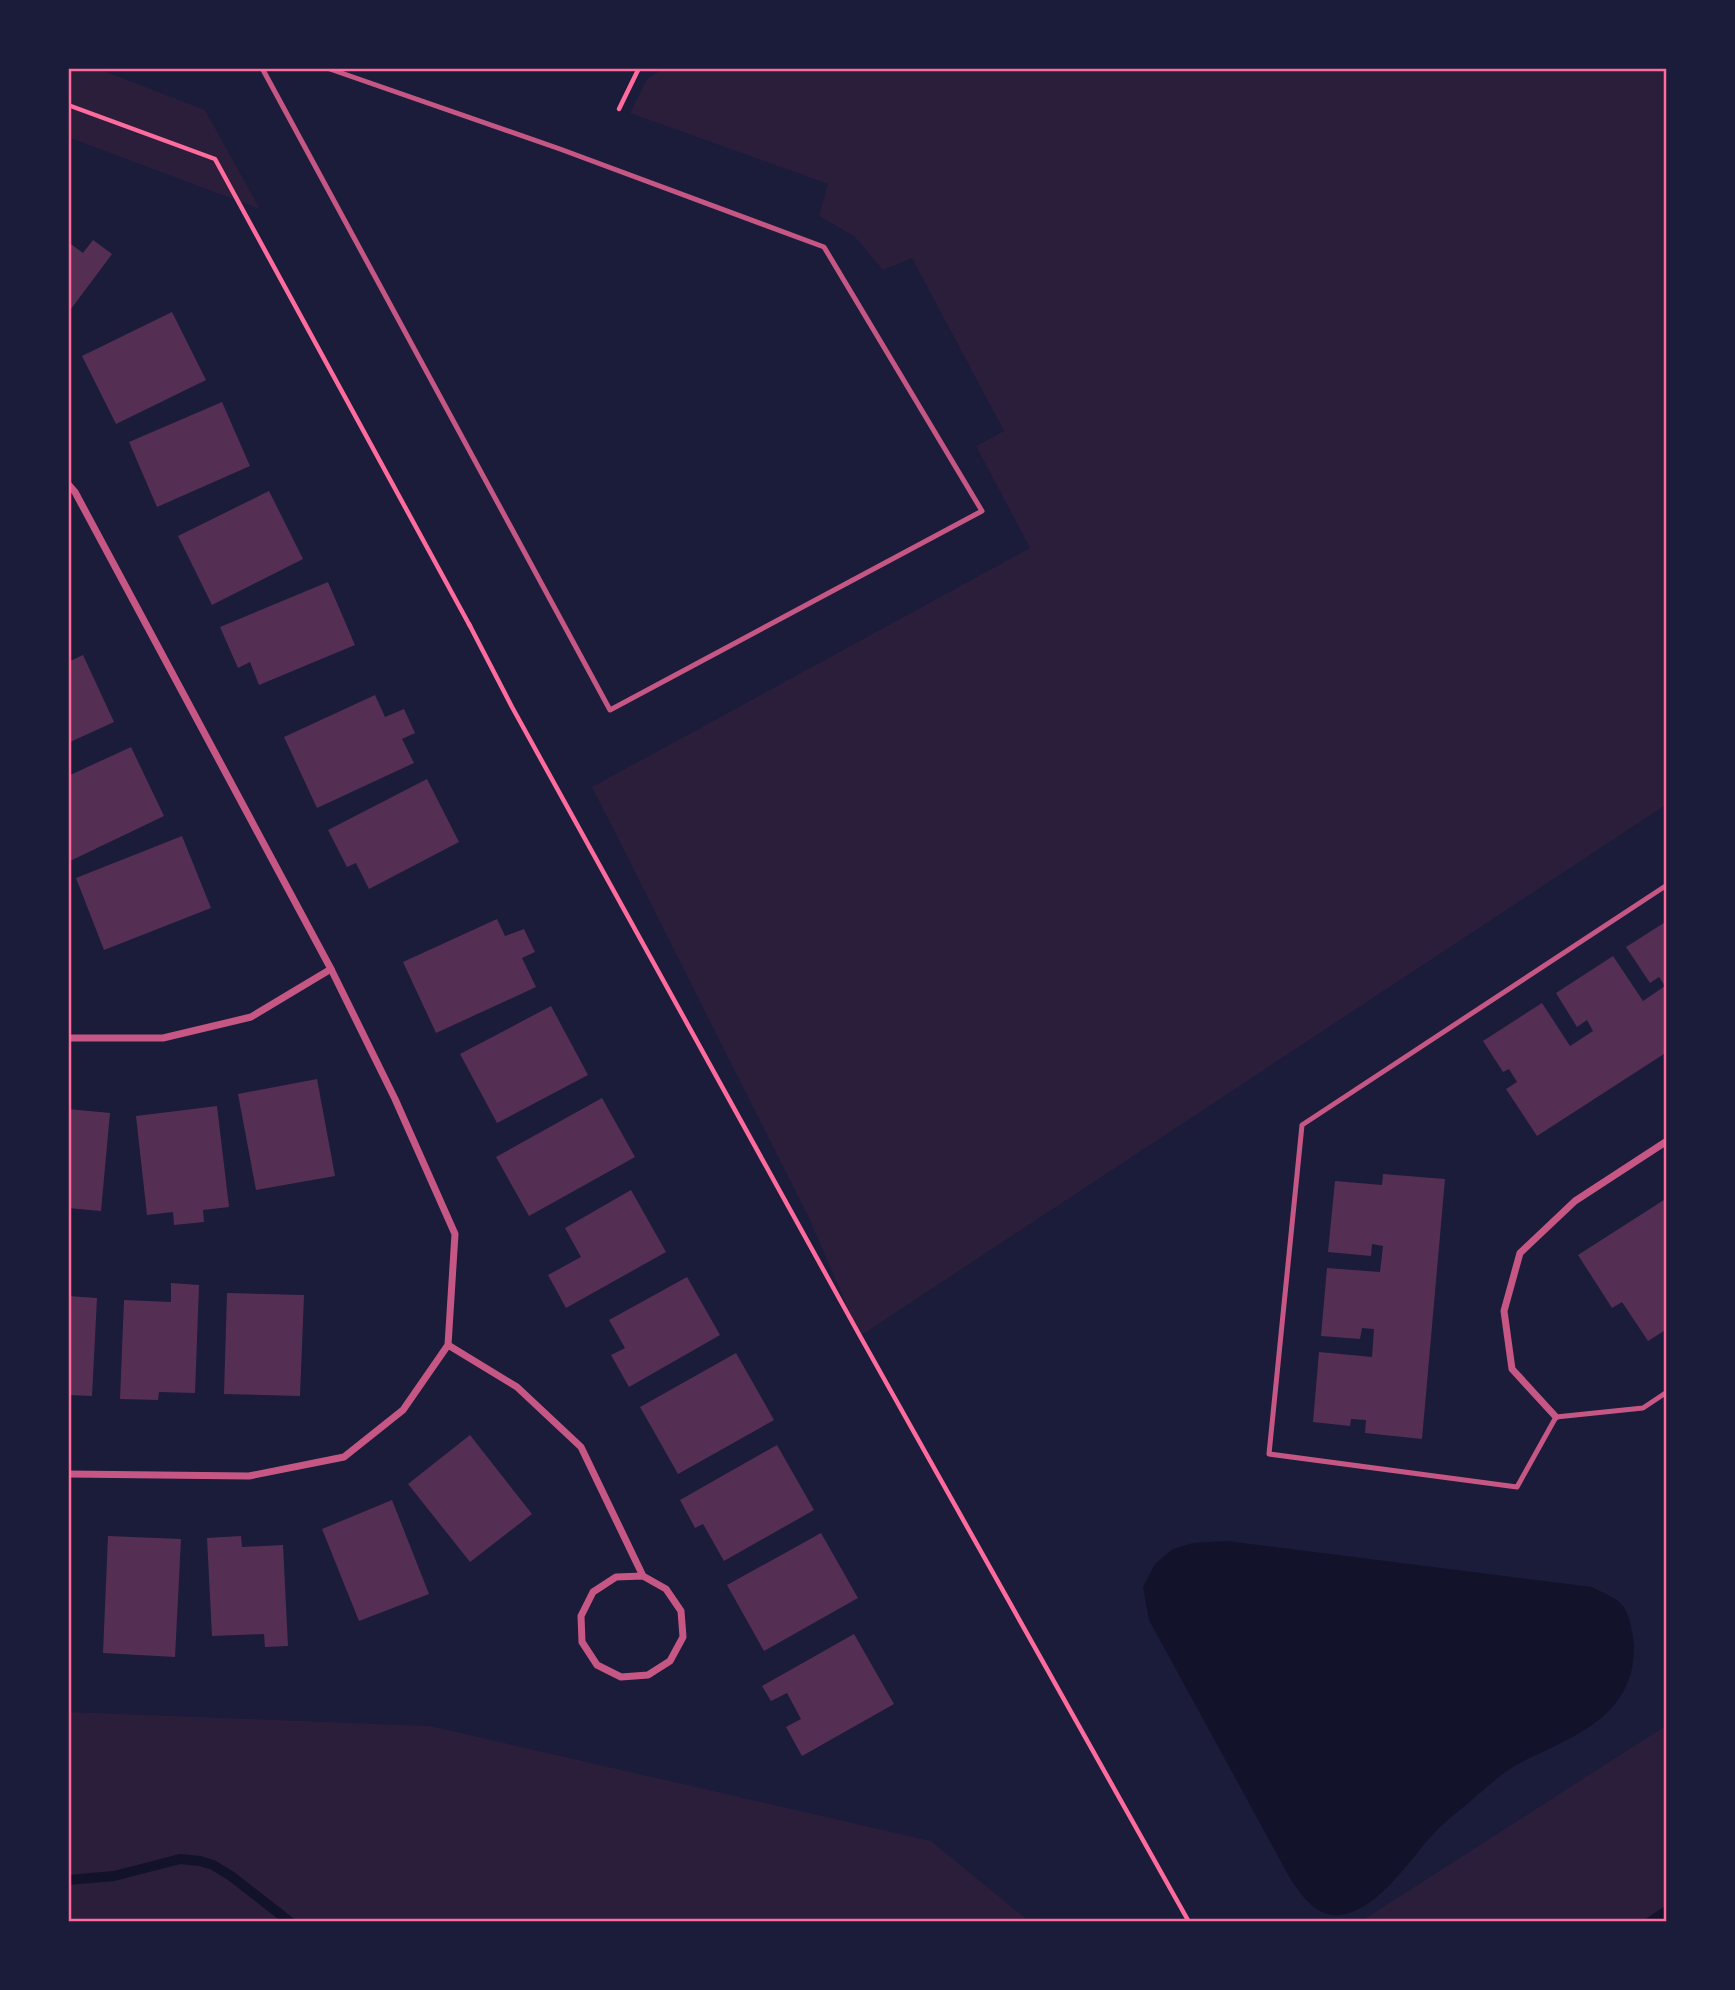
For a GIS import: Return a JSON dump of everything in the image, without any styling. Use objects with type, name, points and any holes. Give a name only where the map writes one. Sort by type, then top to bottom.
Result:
[{"type":"street","points":[[68,484],[331,969],[395,1099],[455,1234],[447,1345],[404,1410],[344,1457],[249,1476],[68,1474]]},
{"type":"street","points":[[68,1038],[163,1038],[251,1017],[331,969]]},
{"type":"street","points":[[1556,1417],[1512,1369],[1504,1311],[1520,1253],[1575,1201],[1667,1141]]},
{"type":"street","points":[[447,1345],[517,1387],[581,1447],[643,1576],[666,1588],[681,1611],[682,1637],[670,1661],[648,1675],[621,1677],[597,1665],[582,1642],[581,1616],[593,1592],[616,1577],[643,1576]]},
{"type":"lane","points":[[262,68],[610,710],[982,512],[824,247],[559,149],[327,68]]},
{"type":"lane","points":[[1667,885],[1302,1125],[1269,1454],[1517,1487],[1556,1417],[1643,1408],[1667,1392]]},
{"type":"path","points":[[619,109],[639,68]]},
{"type":"path","points":[[68,105],[215,159],[512,707],[860,1336],[1189,1922]]},
{"type":"shaded area","points":[[68,68],[96,68],[205,110],[260,209],[68,137]]},
{"type":"shaded area","points":[[664,68],[1667,68],[1667,804],[860,1336],[810,1220],[592,787],[1030,548],[976,446],[1004,431],[912,258],[883,270],[854,236],[819,216],[828,184],[630,113],[647,79]]},
{"type":"shaded area","points":[[1227,1541],[1592,1587],[1617,1601],[1626,1612],[1634,1647],[1631,1672],[1623,1692],[1611,1709],[1596,1722],[1518,1764],[1498,1778],[1439,1828],[1397,1877],[1373,1900],[1346,1914],[1328,1914],[1307,1901],[1291,1880],[1149,1620],[1143,1587],[1155,1564],[1173,1549],[1193,1543]]},
{"type":"shaded area","points":[[68,1712],[430,1726],[931,1841],[1030,1922],[68,1922]]},
{"type":"shaded area","points":[[1667,1725],[1667,1922],[1360,1922]]},
{"type":"building","points":[[93,240],[112,254],[68,313],[68,242],[83,253]]},
{"type":"building","points":[[172,312],[206,380],[116,424],[82,356]]},
{"type":"building","points":[[222,402],[250,466],[157,507],[129,442]]},
{"type":"building","points":[[269,491],[303,559],[212,605],[178,536]]},
{"type":"building","points":[[328,582],[355,645],[259,685],[250,662],[238,668],[220,627]]},
{"type":"building","points":[[83,655],[114,722],[68,743],[68,662]]},
{"type":"building","points":[[375,695],[385,717],[404,709],[415,733],[402,739],[414,763],[317,808],[284,737]]},
{"type":"building","points":[[131,747],[164,816],[70,861],[68,776]]},
{"type":"building","points":[[427,779],[459,842],[369,889],[356,863],[347,867],[328,830]]},
{"type":"building","points":[[182,836],[211,908],[104,950],[76,878]]},
{"type":"building","points":[[497,919],[505,936],[524,929],[535,952],[522,958],[536,987],[436,1033],[403,962]]},
{"type":"building","points":[[1667,921],[1667,1052],[1537,1136],[1506,1089],[1517,1082],[1509,1069],[1503,1072],[1483,1041],[1542,1003],[1570,1046],[1593,1031],[1587,1020],[1577,1027],[1556,993],[1613,956],[1643,1001],[1665,986],[1659,977],[1650,983],[1626,947]]},
{"type":"building","points":[[551,1006],[588,1075],[497,1123],[460,1054]]},
{"type":"building","points":[[317,1079],[335,1176],[256,1190],[238,1094]]},
{"type":"building","points":[[602,1098],[635,1157],[529,1216],[496,1157]]},
{"type":"building","points":[[217,1106],[229,1207],[203,1210],[204,1222],[174,1225],[173,1212],[147,1215],[136,1116]]},
{"type":"building","points":[[68,1109],[110,1113],[101,1211],[68,1208]]},
{"type":"building","points":[[1383,1174],[1445,1179],[1422,1439],[1365,1433],[1366,1420],[1351,1419],[1350,1426],[1313,1422],[1319,1352],[1372,1357],[1374,1329],[1362,1328],[1360,1339],[1321,1336],[1327,1268],[1380,1272],[1383,1246],[1372,1244],[1371,1256],[1328,1252],[1335,1181],[1382,1185]]},
{"type":"building","points":[[631,1190],[666,1252],[566,1308],[548,1275],[581,1257],[565,1228]]},
{"type":"building","points":[[1667,1198],[1667,1329],[1648,1341],[1622,1302],[1612,1308],[1578,1255]]},
{"type":"building","points":[[687,1277],[720,1335],[629,1387],[611,1355],[625,1348],[609,1320]]},
{"type":"building","points":[[171,1283],[199,1285],[195,1393],[159,1392],[158,1400],[120,1399],[124,1300],[171,1302]]},
{"type":"building","points":[[227,1293],[304,1295],[300,1396],[224,1394]]},
{"type":"building","points":[[68,1296],[97,1298],[92,1396],[68,1395]]},
{"type":"building","points":[[736,1353],[774,1420],[678,1474],[640,1407]]},
{"type":"building","points":[[470,1435],[532,1514],[470,1562],[408,1484]]},
{"type":"building","points":[[777,1445],[814,1510],[724,1561],[703,1524],[695,1528],[680,1500]]},
{"type":"building","points":[[392,1500],[429,1594],[359,1621],[322,1529]]},
{"type":"building","points":[[821,1533],[858,1598],[764,1651],[727,1585]]},
{"type":"building","points":[[108,1536],[181,1539],[175,1657],[103,1653]]},
{"type":"building","points":[[241,1536],[242,1547],[283,1545],[288,1646],[265,1647],[264,1634],[212,1636],[207,1538]]},
{"type":"building","points":[[854,1634],[894,1704],[802,1756],[786,1727],[801,1719],[787,1693],[771,1701],[762,1686]]},
{"type":"waterway","points":[[68,1880],[114,1876],[180,1859],[200,1861],[231,1876],[290,1922]]},
{"type":"waterway","points":[[1650,1922],[1667,1911]]}]
